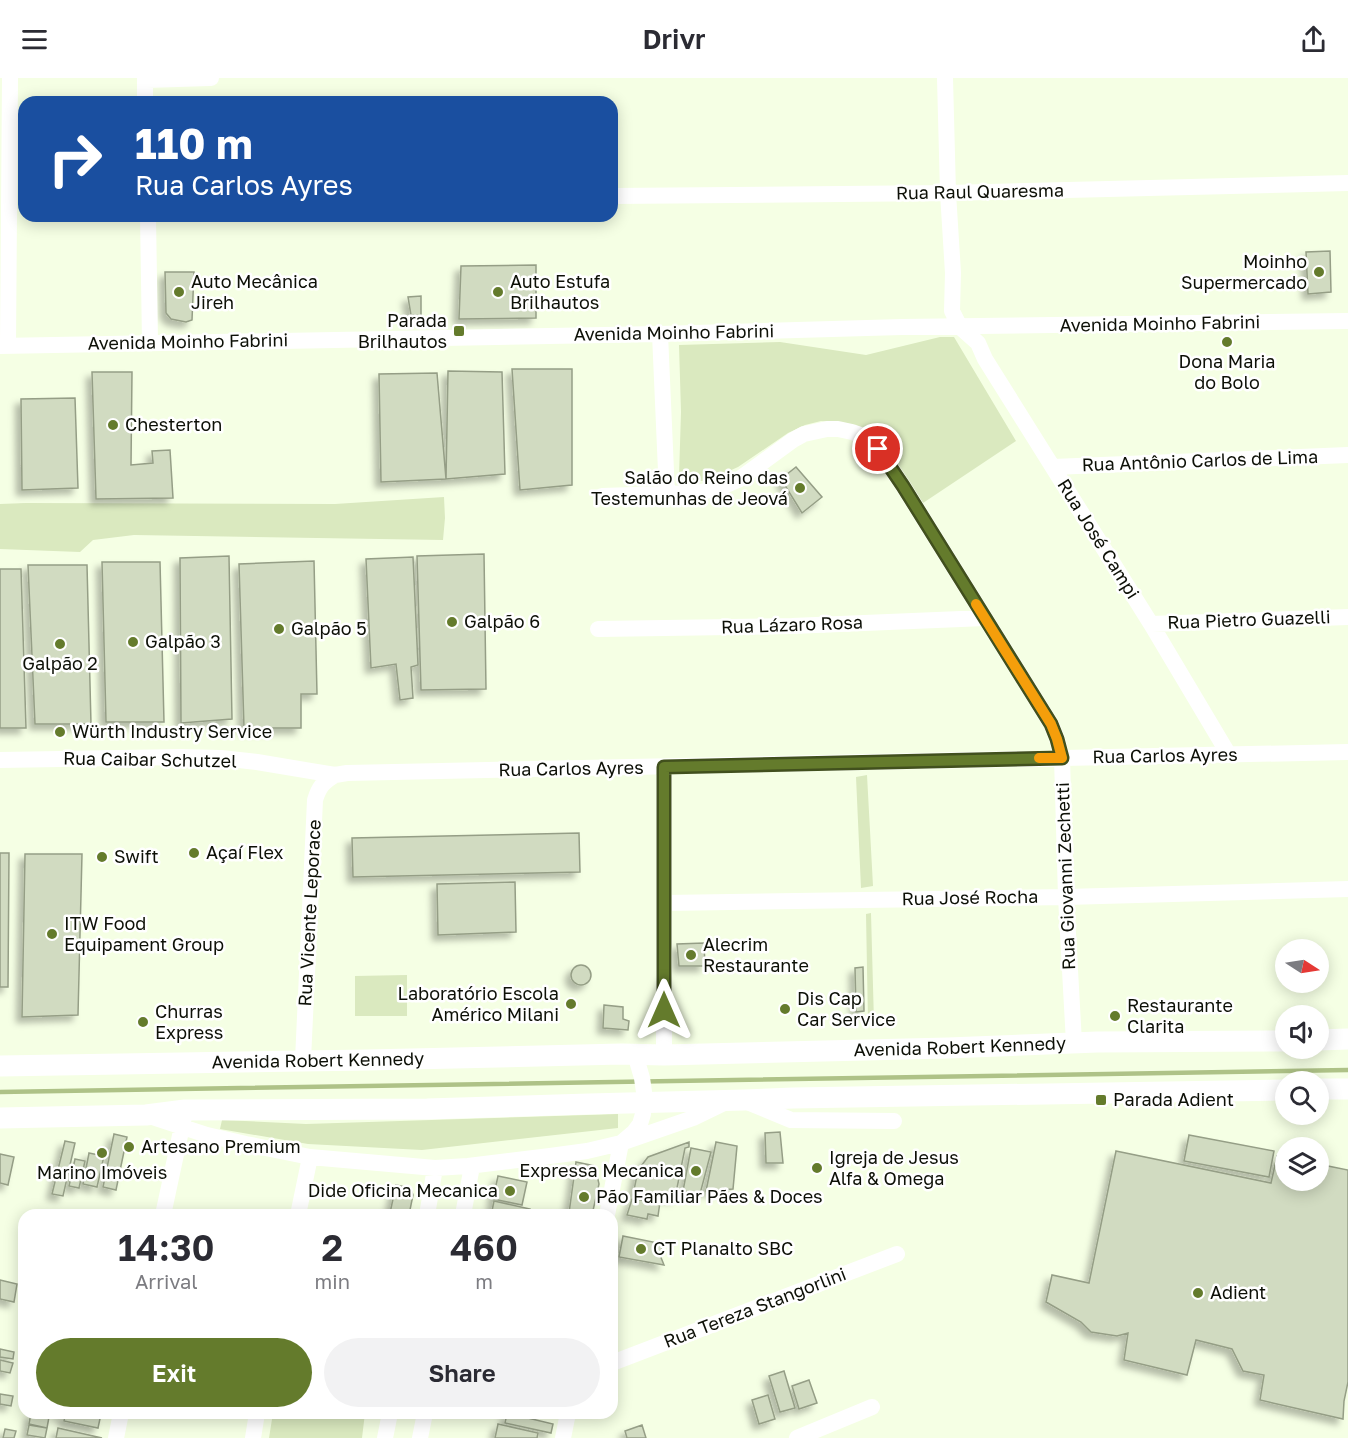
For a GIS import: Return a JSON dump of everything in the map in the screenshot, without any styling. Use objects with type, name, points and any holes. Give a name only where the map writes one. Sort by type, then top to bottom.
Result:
[{"type":"main road","points":[[1329,1040],[1348,1039]]},
{"type":"main road","name":"Avenida Robert Kennedy","points":[[0,1066],[303,1060],[637,1059],[664,1054],[1074,1043],[1275,1041]]},
{"type":"main road","points":[[1329,1089],[1348,1089]]},
{"type":"main road","points":[[0,1118],[146,1115],[183,1119],[644,1098],[736,1101],[793,1098],[1275,1090]]},
{"type":"street","points":[[4,345],[10,78]]},
{"type":"street","points":[[145,96],[145,79],[211,78]]},
{"type":"street","points":[[945,78],[953,273],[952,311],[960,327]]},
{"type":"street","name":"Rua Raul Quaresma","points":[[618,196],[948,193],[1348,183]]},
{"type":"street","points":[[148,222],[150,343]]},
{"type":"street","name":"Avenida Moinho Fabrini","points":[[4,345],[660,334],[902,327],[1348,321]]},
{"type":"street","name":"Rua José Campi","points":[[960,327],[978,343],[1229,755]]},
{"type":"street","points":[[660,334],[667,494]]},
{"type":"street","name":"Rua Giovanni Zechetti","points":[[602,496],[695,493],[717,489],[738,480],[793,440],[804,434],[827,429],[838,429],[866,437],[878,449],[1051,724],[1057,739],[1062,758],[1066,897],[1074,1043]]},
{"type":"street","name":"Rua Antônio Carlos de Lima","points":[[1053,466],[1348,456]]},
{"type":"street","name":"Rua Pietro Guazelli","points":[[1151,624],[1348,617]]},
{"type":"street","name":"Rua Lázaro Rosa","points":[[598,629],[792,626],[985,618]]},
{"type":"street","name":"Rua Carlos Ayres","points":[[335,775],[427,771],[1348,752]]},
{"type":"street","name":"Rua Caibar Schutzel","points":[[0,760],[221,758],[335,775]]},
{"type":"street","points":[[664,767],[664,1054]]},
{"type":"street","name":"Rua Vicente Leporace","points":[[303,1060],[315,800],[319,788],[335,775]]},
{"type":"street","name":"Rua José Rocha","points":[[664,903],[1066,897],[1348,889]]},
{"type":"street","points":[[608,1209],[621,1143],[634,1132],[644,1114],[642,1078],[637,1059]]},
{"type":"street","points":[[164,1209],[183,1119],[207,1135],[310,1157],[435,1168],[472,1166],[587,1151],[621,1143],[736,1101],[791,1120],[894,1120]]},
{"type":"street","points":[[299,1209],[310,1157]]},
{"type":"street","points":[[464,1209],[472,1166]]},
{"type":"street","points":[[428,1209],[435,1168]]},
{"type":"street","name":"Rua Tereza Stangorlini","points":[[618,1361],[897,1254]]},
{"type":"street","points":[[797,1438],[822,1433],[872,1407]]},
{"type":"street","points":[[116,1438],[120,1419]]},
{"type":"street","points":[[253,1438],[256,1419]]},
{"type":"street","points":[[385,1438],[389,1419]]},
{"type":"street","points":[[420,1438],[424,1419]]},
{"type":"street","points":[[563,1438],[567,1419]]},
{"type":"green space","points":[[940,337],[954,337],[1016,441],[923,503],[911,485],[835,422],[821,421],[805,425],[788,433],[738,467],[707,481],[679,477],[681,412],[679,345],[780,342],[866,355]]},
{"type":"green space","points":[[444,497],[443,540],[134,535],[93,540],[80,552],[0,549],[0,504],[335,504]]},
{"type":"green space","points":[[867,775],[873,886],[861,888],[856,777]]},
{"type":"green space","points":[[871,913],[874,1022],[868,1023],[866,914]]},
{"type":"green space","points":[[407,975],[407,1016],[355,1016],[355,976]]},
{"type":"green space","points":[[618,1114],[618,1128],[422,1150],[308,1144],[220,1129],[222,1120],[306,1124]]},
{"type":"green space","points":[[272,1419],[364,1419],[362,1438],[269,1438]]},
{"type":"building","name":"Moinho Supermercado","points":[[1330,251],[1331,292],[1308,294],[1306,252]]},
{"type":"building","name":"Auto Estufa Brilhautos","points":[[536,265],[536,318],[459,319],[461,266]]},
{"type":"building","name":"Auto Mecânica Jireh","points":[[165,272],[194,272],[192,320],[186,322],[171,319],[166,313]]},
{"type":"building","points":[[421,296],[421,316],[411,315],[408,297]]},
{"type":"building","points":[[512,369],[572,369],[572,485],[520,490]]},
{"type":"building","points":[[448,371],[502,372],[505,474],[446,479]]},
{"type":"building","name":"Chesterton","points":[[92,372],[132,372],[131,465],[153,463],[152,451],[170,450],[173,498],[96,499]]},
{"type":"building","points":[[437,373],[446,479],[381,482],[379,374]]},
{"type":"building","points":[[75,398],[78,488],[22,490],[21,399]]},
{"type":"building","name":"Salão do Reino das Testemunhas de Jeová","points":[[796,467],[822,497],[802,513],[781,479]]},
{"type":"building","name":"Galpão 6","points":[[484,554],[486,689],[421,690],[417,556]]},
{"type":"building","points":[[229,556],[232,719],[181,723],[180,558]]},
{"type":"building","points":[[413,557],[418,665],[411,667],[413,698],[400,700],[396,664],[371,668],[366,559]]},
{"type":"building","name":"Galpão 5","points":[[314,561],[317,694],[301,694],[301,728],[244,728],[239,564]]},
{"type":"building","name":"Galpão 3","points":[[102,562],[160,562],[164,722],[106,722]]},
{"type":"building","name":"Galpão 2","points":[[28,565],[87,565],[91,724],[35,724]]},
{"type":"building","points":[[0,569],[21,569],[26,728],[0,728]]},
{"type":"building","points":[[579,833],[580,872],[353,877],[352,838]]},
{"type":"building","points":[[0,853],[9,853],[8,987],[0,987]]},
{"type":"building","name":"ITW Food Equipament Group","points":[[25,854],[82,854],[78,1015],[22,1017]]},
{"type":"building","points":[[515,882],[516,932],[438,935],[437,884]]},
{"type":"building","name":"Alecrim Restaurante","points":[[704,943],[705,966],[679,966],[677,944]]},
{"type":"building","points":[[577,965],[585,965],[591,971],[591,979],[585,985],[577,985],[571,979],[571,971]]},
{"type":"building","points":[[863,967],[864,1011],[856,1012],[855,968]]},
{"type":"building","points":[[604,1005],[623,1007],[623,1019],[629,1021],[628,1030],[603,1028]]},
{"type":"building","points":[[780,1132],[783,1163],[766,1163],[765,1133]]},
{"type":"building","points":[[114,1134],[127,1137],[116,1190],[103,1187]]},
{"type":"building","points":[[1189,1135],[1274,1151],[1269,1177],[1184,1161]]},
{"type":"building","points":[[65,1141],[75,1143],[63,1196],[52,1194]]},
{"type":"building","points":[[689,1142],[689,1147],[685,1148],[675,1198],[662,1195],[661,1199],[633,1195],[638,1170],[648,1157]]},
{"type":"building","points":[[716,1142],[737,1146],[733,1189],[706,1191]]},
{"type":"building","name":"Expressa Mecanica","points":[[691,1148],[711,1152],[700,1194],[683,1191]]},
{"type":"building","name":"Adient","points":[[1116,1151],[1271,1183],[1275,1165],[1275,1191],[1329,1191],[1329,1166],[1348,1170],[1348,1382],[1343,1419],[1260,1400],[1264,1375],[1243,1371],[1232,1349],[1196,1340],[1187,1375],[1124,1360],[1128,1333],[1117,1336],[1091,1332],[1081,1322],[1046,1302],[1052,1275],[1089,1283]]},
{"type":"building","points":[[89,1153],[104,1156],[97,1187],[83,1184]]},
{"type":"building","points":[[0,1154],[14,1157],[8,1185],[0,1183]]},
{"type":"building","points":[[75,1159],[85,1161],[79,1188],[69,1186]]},
{"type":"building","name":"Pão Familiar Pães & Doces","points":[[576,1162],[595,1166],[599,1184],[593,1209],[570,1209]]},
{"type":"building","name":"Dide Oficina Mecanica","points":[[498,1176],[527,1182],[522,1205],[493,1199]]},
{"type":"building","points":[[396,1185],[410,1188],[413,1195],[410,1209],[391,1209]]},
{"type":"building","points":[[632,1199],[660,1202],[658,1216],[648,1214],[647,1219],[627,1215]]},
{"type":"building","points":[[494,1201],[530,1209],[492,1209]]},
{"type":"building","name":"CT Planalto SBC","points":[[623,1236],[663,1244],[660,1255],[664,1265],[619,1257]]},
{"type":"building","points":[[0,1280],[17,1284],[14,1302],[0,1299]]},
{"type":"building","points":[[0,1349],[14,1352],[13,1359],[0,1357]]},
{"type":"building","points":[[0,1360],[13,1363],[10,1373],[0,1371]]},
{"type":"building","points":[[784,1371],[795,1408],[780,1412],[769,1376]]},
{"type":"building","points":[[809,1380],[817,1403],[799,1409],[792,1386]]},
{"type":"building","points":[[0,1394],[13,1396],[11,1406],[0,1404]]},
{"type":"building","points":[[768,1395],[775,1419],[759,1424],[752,1400]]},
{"type":"building","points":[[30,1419],[49,1419],[47,1428],[29,1424]]},
{"type":"building","points":[[64,1419],[100,1419],[98,1428],[64,1421]]},
{"type":"building","points":[[506,1419],[532,1419],[553,1424],[551,1433],[505,1423]]},
{"type":"building","points":[[498,1424],[538,1433],[537,1438],[495,1438]]},
{"type":"building","points":[[29,1425],[47,1428],[45,1438],[27,1435]]},
{"type":"building","points":[[642,1425],[646,1438],[627,1438],[625,1431]]},
{"type":"building","points":[[58,1428],[102,1438],[56,1438]]},
{"type":"building","points":[[5,1429],[16,1431],[14,1438],[3,1438]]},
{"type":"waterway","points":[[0,1092],[1348,1070]]},
{"type":"slow traffic","points":[[976,604],[1051,724],[1062,758],[1039,758]]},
{"type":"place","name":"Moinho Supermercado","points":[[1319,272]]},
{"type":"place","name":"Auto Mecânica Jireh","points":[[179,292]]},
{"type":"place","name":"Auto Estufa Brilhautos","points":[[498,292]]},
{"type":"place","name":"Parada Brilhautos","points":[[459,331]]},
{"type":"place","name":"Dona Maria do Bolo","points":[[1227,342]]},
{"type":"place","name":"Chesterton","points":[[113,425]]},
{"type":"place","name":"Salão do Reino das Testemunhas de Jeová","points":[[800,488]]},
{"type":"place","name":"Galpão 6","points":[[452,622]]},
{"type":"place","name":"Galpão 5","points":[[279,629]]},
{"type":"place","name":"Galpão 3","points":[[133,642]]},
{"type":"place","name":"Galpão 2","points":[[60,644]]},
{"type":"place","name":"Würth Industry Service","points":[[60,732]]},
{"type":"place","name":"Açaí Flex","points":[[194,853]]},
{"type":"place","name":"Swift","points":[[102,857]]},
{"type":"place","name":"ITW Food Equipament Group","points":[[52,934]]},
{"type":"place","name":"Alecrim Restaurante","points":[[691,955]]},
{"type":"place","name":"Laboratório Escola Américo Milani","points":[[571,1004]]},
{"type":"place","name":"Dis Cap Car Service","points":[[785,1009]]},
{"type":"place","name":"Restaurante Clarita","points":[[1115,1016]]},
{"type":"place","name":"Churras Express","points":[[143,1022]]},
{"type":"place","name":"Parada Adient","points":[[1101,1100]]},
{"type":"place","name":"Artesano Premium","points":[[129,1147]]},
{"type":"place","name":"Marino Imóveis","points":[[102,1153]]},
{"type":"place","name":"Igreja de Jesus Alfa & Omega","points":[[817,1168]]},
{"type":"place","name":"Expressa Mecanica","points":[[696,1171]]},
{"type":"place","name":"Dide Oficina Mecanica","points":[[510,1191]]},
{"type":"place","name":"Pão Familiar Pães & Doces","points":[[584,1197]]},
{"type":"place","name":"CT Planalto SBC","points":[[641,1249]]},
{"type":"place","name":"Adient","points":[[1198,1293]]},
{"type":"route","points":[[664,1010],[664,767],[1062,758],[1051,724],[878,449]]}]
